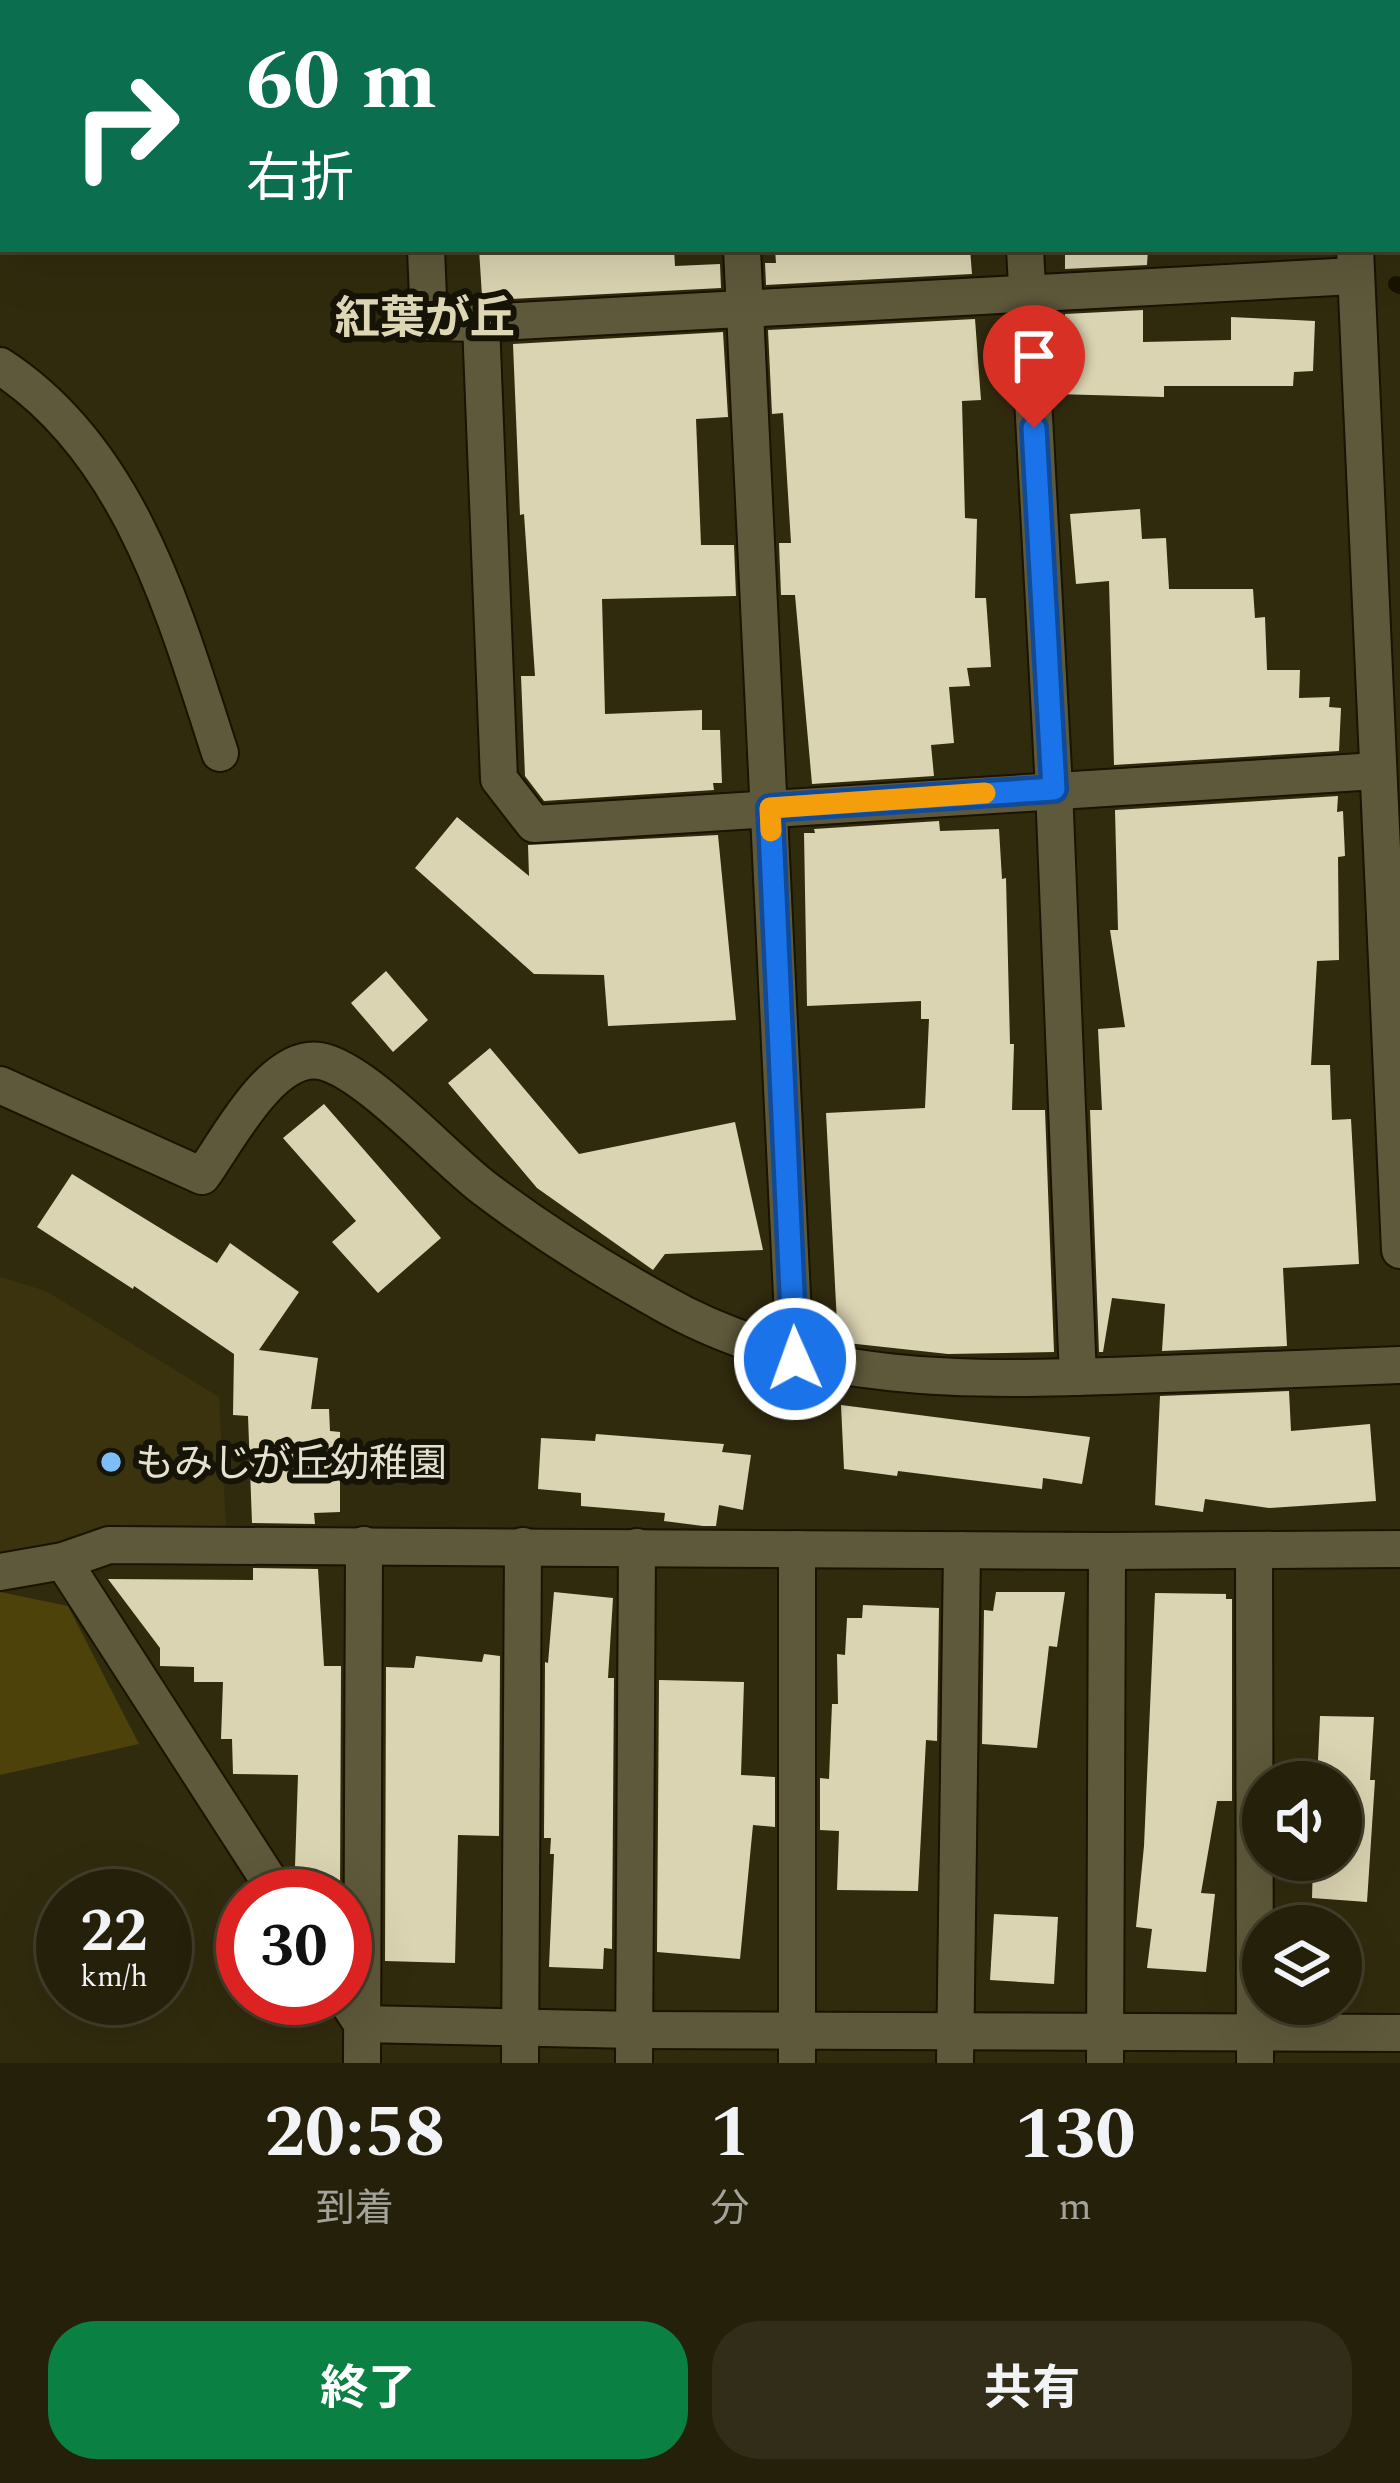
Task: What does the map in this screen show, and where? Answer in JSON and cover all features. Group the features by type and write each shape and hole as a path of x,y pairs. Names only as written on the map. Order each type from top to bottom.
{"street":[{"path":"426,252 430,322 481,323 1027,293 1355,262 1400,1250"},
{"path":"742,252 795,1359"},
{"path":"1025,252 1054,789 1078,1377"},
{"path":"481,323 500,779 534,824 1376,770"},
{"path":"0,366 58,417 100,465 166,587 220,753"},
{"path":"0,1085 202,1176 271,1079 290,1066 318,1061 355,1076 489,1192 659,1302 719,1332 795,1359 918,1377 1078,1377 1400,1365"},
{"path":"0,1572 63,1561 109,1545 1400,1549"},
{"path":"357,1869 364,1545"},
{"path":"520,2045 523,1546"},
{"path":"634,2046 638,1547"},
{"path":"796,2046 797,1549"},
{"path":"955,2047 962,1550"},
{"path":"1105,2047 1107,1551"},
{"path":"1254,1551 1255,2049"},
{"path":"63,1561 262,1869"},
{"path":"372,2015 520,2045 1255,2049 1400,2033"},
{"path":"356,2025 362,2063"}],"shaded area":[{"name":"もみじが丘幼稚園","path":"0,1277 46,1291 219,1397 226,1527 119,1532 0,1554"},
{"path":"0,1592 68,1606 139,1744 0,1775"}],"building":[{"path":"479,252 674,252 675,266 720,264 721,288 511,299 510,294 482,296"},
{"path":"775,252 970,252 972,274 766,285 765,263 776,263"},
{"path":"1065,252 1148,252 1147,265 1065,269"},
{"path":"1143,310 1143,342 1231,340 1231,317 1315,321 1313,371 1294,372 1293,386 1164,386 1164,397 1055,394 1053,345 1065,345 1065,314"},
{"path":"975,319 981,400 962,401 965,518 977,519 975,598 986,598 991,667 967,668 970,686 949,687 954,743 931,745 934,776 812,784 795,595 781,595 779,543 791,543 783,413 772,414 768,330"},
{"path":"723,332 728,417 696,419 701,545 734,545 736,596 602,599 605,714 702,710 702,730 720,730 722,783 713,783 714,790 544,801 525,776 521,676 535,676 524,514 520,515 513,344"},
{"path":"1140,509 1142,539 1166,538 1169,589 1253,589 1255,618 1265,617 1267,670 1300,670 1299,698 1330,697 1329,707 1341,708 1339,751 1114,765 1109,581 1076,584 1070,514"},
{"path":"1338,796 1345,856 1338,857 1339,960 1317,961 1311,1065 1330,1065 1332,1120 1351,1119 1359,1264 1283,1268 1287,1346 1162,1351 1165,1304 1112,1298 1103,1352 1099,1352 1090,1110 1102,1110 1098,1029 1125,1027 1110,930 1118,930 1115,810"},
{"path":"457,817 529,876 528,845 718,835 736,1020 608,1026 604,975 534,974 415,868"},
{"path":"939,821 940,831 999,829 1002,879 1006,878 1010,1044 1014,1044 1012,1110 1045,1110 1054,1352 948,1354 838,1342 826,1113 925,1108 929,1019 921,1019 921,1001 807,1006 804,833"},
{"path":"386,971 428,1020 393,1052 351,1003"},
{"path":"490,1048 579,1154 735,1122 763,1250 665,1254 653,1270 537,1188 448,1083"},
{"path":"324,1104 441,1238 378,1293 332,1242 356,1221 283,1138"},
{"path":"72,1174 217,1263 230,1243 299,1292 259,1350 318,1358 311,1409 329,1409 330,1431 340,1432 340,1512 314,1513 315,1524 252,1523 248,1416 233,1415 234,1354 37,1227"},
{"path":"1289,1391 1291,1431 1370,1424 1376,1501 1269,1508 1205,1499 1203,1512 1155,1505 1160,1396"},
{"path":"841,1405 1090,1437 1082,1484 1043,1478 1042,1489 844,1469"},
{"path":"596,1434 724,1444 722,1452 751,1455 743,1510 719,1505 716,1526 703,1526 664,1521 665,1513 581,1506 581,1493 538,1489 541,1438 595,1441"},
{"path":"253,1568 318,1569 324,1666 341,1666 340,1869 295,1867 298,1775 233,1774 232,1739 221,1739 223,1682 194,1682 194,1667 160,1666 160,1648 108,1579 253,1580"},
{"path":"554,1592 613,1598 608,1678 614,1678 612,1949 604,1948 603,1969 549,1967 554,1854 550,1854 551,1838 544,1838 545,1662"},
{"path":"996,1592 1065,1592 1057,1647 1049,1646 1037,1748 982,1744 984,1610 993,1611"},
{"path":"1155,1593 1226,1594 1226,1599 1232,1599 1232,1801 1217,1801 1201,1893 1215,1894 1206,1972 1147,1968 1152,1929 1136,1927"},
{"path":"863,1605 939,1608 937,1741 926,1740 918,1891 837,1890 839,1831 820,1830 820,1778 829,1779 832,1704 838,1704 837,1654 845,1655 847,1618 862,1618"},
{"path":"484,1654 500,1656 499,1836 458,1835 455,1963 385,1961 386,1667 414,1668 416,1656 482,1662"},
{"path":"659,1680 744,1682 741,1775 775,1777 775,1827 753,1825 740,1959 657,1952"},
{"path":"1320,1716 1374,1717 1367,1902 1312,1898 1312,1881 1362,1881 1362,1761 1318,1761"},
{"path":"994,1914 1058,1917 1054,1984 990,1980"}],"waterway":[{"path":"1396,284 1400,286"}],"slow traffic":[{"path":"771,831 770,808 985,793"}],"place":[{"name":"もみじが丘幼稚園","path":"111,1462"}],"district":[{"name":"紅葉が丘","path":"425,317"}],"route":[{"path":"795,1359 770,808 1054,789 1034,428"}]}
